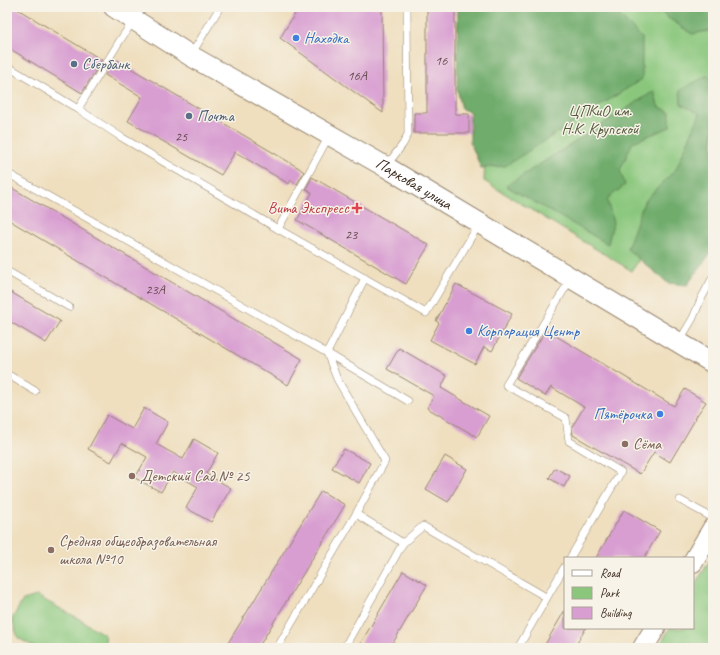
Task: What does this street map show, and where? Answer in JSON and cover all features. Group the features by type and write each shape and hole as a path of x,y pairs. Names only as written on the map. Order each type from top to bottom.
{"main road":[{"name":"Парковая улица","path":"114,7 191,56 386,167 713,363"},
{"path":"694,560 713,528"},
{"path":"643,648 654,629"}],"lane":[{"path":"191,56 220,7"},
{"path":"386,167 403,144 408,134 407,7"},
{"path":"78,109 134,19"},
{"path":"7,66 121,137 278,229 426,313 463,249 480,223"},
{"path":"278,229 330,136"},
{"path":"7,173 327,353 408,401"},
{"path":"7,271 69,307"},
{"path":"571,277 506,385 566,418 569,441 621,472 571,557"},
{"path":"678,342 693,318 700,299 713,277"},
{"path":"277,648 356,514 385,461 337,379 327,353 365,278"},
{"path":"7,374 36,391"},
{"path":"680,500 713,518"},
{"path":"356,514 403,543"},
{"path":"344,648 403,543 423,526 546,597"},
{"path":"518,648 564,568"}],"green space":[{"path":"458,7 611,7 642,38 642,79 505,166 481,168 470,142 470,112 462,109 457,89"},
{"name":"ЦПКиО им. Н.К. Крупской","path":"492,7 713,7 713,223 670,209 632,271 484,181"},
{"path":"658,7 713,7 713,30 692,34 667,17"},
{"path":"708,75 713,79 713,250 687,285 668,283 627,249 644,202 676,169 700,114 681,104 680,90"},
{"path":"654,91 658,106 670,112 670,127 633,142 620,170 625,185 607,199 613,223 608,244 506,186"},
{"path":"713,555 713,648 658,648 669,629 694,629 694,586"},
{"path":"37,596 105,635 106,648 36,648 18,638 12,619 23,600"}],"building":[{"path":"7,7 14,7 102,60 82,93 7,47"},
{"path":"299,7 382,7 383,113 280,38"},
{"path":"427,7 455,7 455,114 469,114 469,133 414,133 414,113 427,113"},
{"path":"117,60 299,168 304,172 297,184 291,180 289,184 235,152 221,175 128,121 142,97 105,75 111,65 113,67"},
{"path":"312,177 429,245 406,284 297,220 312,193 306,189"},
{"path":"7,185 302,359 288,385 7,219"},
{"name":"Корпорация Центр","path":"456,284 512,314 492,351 484,347 475,364 430,340 439,323 436,321"},
{"path":"7,290 60,321 46,343 7,320"},
{"path":"546,330 674,406 685,389 706,402 695,418 670,462 654,452 640,474 573,435 572,427 584,407 551,387 545,396 516,378"},
{"path":"399,348 447,376 441,388 489,416 477,437 427,408 434,396 387,369"},
{"path":"144,408 168,422 156,444 183,459 194,439 218,453 206,474 231,488 211,522 186,508 198,487 173,472 161,492 135,478 147,457 122,443 111,462 88,449 107,415 132,429"},
{"path":"344,449 370,463 359,483 332,468"},
{"path":"445,456 467,469 448,502 426,489"},
{"path":"555,468 570,476 564,487 549,478"},
{"path":"321,491 345,505 258,648 225,648"},
{"path":"624,510 660,531 645,557 597,557"},
{"path":"403,571 427,585 390,648 358,648"},
{"path":"564,612 564,629 585,629 574,648 543,648"}],"place":[{"name":"Находка","path":"296,38"},
{"name":"Сбербанк","path":"74,64"},
{"name":"Почта","path":"189,116"},
{"name":"Вита Экспресс","path":"357,208"},
{"name":"Корпорация Центр","path":"469,331"},
{"name":"Пятёрочка","path":"660,414"},
{"name":"Сёма","path":"625,444"},
{"name":"Детский Сад № 25","path":"132,476"},
{"name":"Средняя общеобразовательная школа №10","path":"51,550"}]}
